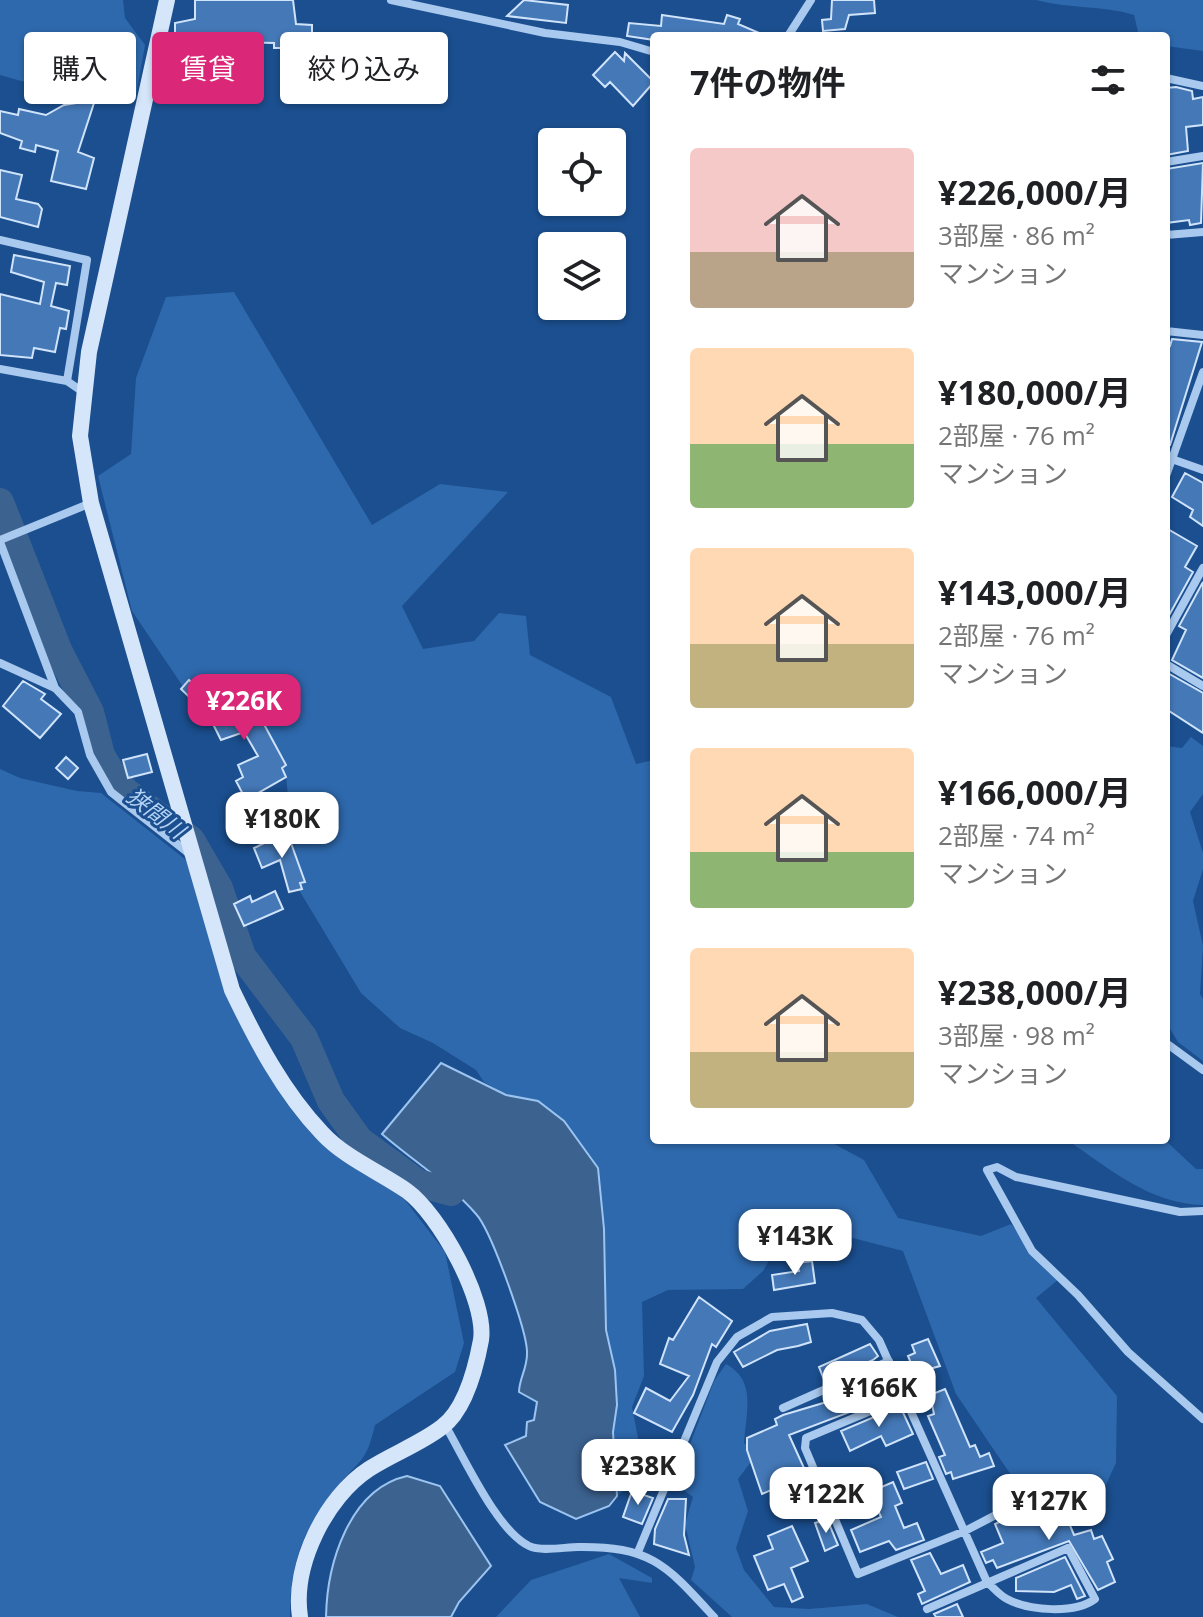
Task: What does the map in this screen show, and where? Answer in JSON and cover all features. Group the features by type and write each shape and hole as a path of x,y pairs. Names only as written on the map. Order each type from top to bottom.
{"street":[{"path":"167,0 89,352 80,436 91,503 232,990 261,1050 323,1135 409,1193 436,1220 469,1281 482,1335 473,1381 445,1425 366,1471 334,1501 316,1535 303,1571 300,1617"},
{"path":"391,0 545,33 620,42 650,51"},
{"path":"791,32 811,0"},
{"path":"1170,79 1203,86"},
{"path":"1170,161 1203,156"},
{"path":"1170,235 1203,232"},
{"path":"0,240 87,260 67,381"},
{"path":"1170,331 1203,335"},
{"path":"0,369 67,381 84,393"},
{"path":"1203,372 1170,459 1203,470"},
{"path":"55,688 0,541 91,503"},
{"path":"1170,628 1203,568"},
{"path":"0,663 55,688 78,712 90,755 111,792 191,855"},
{"path":"1170,666 1203,686"},
{"path":"1170,1046 1203,1070"},
{"path":"1203,1211 1180,1212 1016,1177 997,1167 987,1170 1032,1251 1078,1295 1128,1352 1203,1419"},
{"path":"638,1552 717,1362 737,1337 772,1317 832,1313 862,1320 879,1340 987,1582 1004,1598 1022,1605 1085,1607 1095,1599 1068,1548 987,1582 927,1609"},
{"path":"783,1408 889,1361"},
{"path":"906,1396 806,1438 805,1448 858,1574 965,1531 1036,1494"},
{"path":"445,1425 509,1531 531,1547 602,1547 638,1552 670,1569 714,1617"}],"shaded area":[{"path":"0,0 123,0 125,18 135,32 24,32 24,82 0,75"},
{"path":"1036,0 1203,0 1203,51 1170,47 1170,32 1138,32 1134,15"},
{"path":"136,33 145,45 136,95"},
{"path":"234,292 372,525 440,484 508,492 402,606 423,649 474,641 499,613 526,616 530,655 611,697 636,764 650,761 650,1144 834,1144 864,1160 898,1218 981,1236 1011,1224 1059,1279 1036,1298 1117,1396 1116,1463 1091,1517 1011,1475 956,1394 903,1251 849,1237 771,1257 763,1271 743,1289 668,1290 642,1302 644,1376 632,1407 648,1489 631,1484 617,1496 613,1432 617,1405 615,1370 606,1330 604,1229 598,1168 564,1121 538,1101 506,1095 484,1082 476,1070 433,1043 400,1028 361,993 296,885 286,775 240,694 186,691 132,611 98,476 131,454 136,378 166,297"},
{"path":"1191,737 1203,746 1203,794 1190,812 1203,853 1203,869 1193,901 1203,946 1200,994 1203,999 1203,1061 1178,1042 1170,1029 1170,746 1182,748"},
{"path":"0,769 20,778 77,791 101,793 186,860 256,1054 376,1178 405,1200 445,1252 464,1343 455,1372 375,1425 362,1459 338,1486 307,1532 296,1563 290,1617 0,1617"},
{"path":"441,1063 506,1095 538,1101 564,1121 598,1168 604,1229 606,1330 615,1370 617,1405 613,1432 617,1496 609,1506 576,1519 540,1502 505,1445 526,1436 527,1422 534,1420 537,1402 519,1392 527,1357 525,1339 507,1280 490,1239 476,1214 455,1192 382,1134"},
{"path":"1073,1144 1169,1144 1196,1169 1203,1169 1203,1205 1184,1203 1148,1192"},
{"path":"726,1364 736,1371 746,1388 744,1443 757,1454 738,1479 748,1511 736,1548 744,1570 774,1607 809,1609 867,1604 898,1617 732,1617 691,1580 695,1567 685,1524 693,1497 675,1484 714,1381"},
{"path":"407,1476 440,1486 491,1566 459,1602 451,1617 326,1617 327,1596 337,1553 356,1512 370,1496 387,1484"},
{"path":"609,1554 652,1578 652,1583 619,1578 640,1617 496,1617 531,1580"}],"building":[{"path":"195,0 293,0 296,24 312,25 312,32 280,32 280,48 274,48 274,43 264,43 264,32 175,32 175,23 195,19"},
{"path":"524,0 568,5 566,23 507,16"},
{"path":"832,0 874,0 875,13 849,15 845,29 823,31 822,20 831,19"},
{"path":"662,15 724,24 727,15 740,19 738,24 757,32 650,32 650,39 627,36 629,23 661,26"},
{"path":"615,52 624,61 625,53 650,78 650,87 633,106 610,82 605,87 593,75"},
{"path":"1170,88 1192,91 1193,99 1203,97 1203,125 1186,127 1188,151 1170,154"},
{"path":"94,104 78,152 94,158 86,189 51,181 58,151 36,145 35,152 20,148 22,141 0,133 0,111 18,115 19,109 46,115 64,105"},
{"path":"1203,163 1201,223 1190,225 1189,220 1170,222 1170,168"},
{"path":"0,170 22,175 16,199 38,204 42,209 38,227 0,217"},
{"path":"14,255 70,266 67,285 56,283 51,306 69,311 66,329 60,328 55,352 34,348 32,358 0,355 0,294 40,304 44,282 11,272"},
{"path":"1172,339 1202,342 1170,445"},
{"path":"1185,473 1203,483 1203,526 1190,517 1193,510 1172,497"},
{"path":"1170,530 1197,546 1185,567 1193,572 1170,614"},
{"path":"1203,582 1203,678 1172,660 1186,630 1179,626"},
{"path":"1170,674 1203,693 1203,733 1170,712"},
{"path":"189,680 212,701 219,698 225,709 243,705 250,719 259,715 286,765 282,768 286,777 246,800 236,781 243,777 238,765 258,756 244,732 221,740 209,716 181,689"},
{"path":"23,681 45,694 41,699 61,714 40,738 3,706"},
{"path":"147,754 152,772 128,778 123,760"},
{"path":"66,757 78,768 68,779 56,768"},
{"path":"287,832 305,882 300,883 302,889 289,892 280,860 262,868 254,848"},
{"path":"275,891 283,909 244,926 234,904 250,896 252,902"},
{"path":"812,1261 815,1283 774,1290 772,1275 799,1271 797,1263"},
{"path":"699,1297 732,1321 716,1347 712,1344 693,1395 672,1432 634,1413 646,1388 670,1401 689,1376 660,1364 669,1338 673,1340"},
{"path":"807,1324 811,1342 777,1350 743,1367 734,1352 770,1331"},
{"path":"928,1339 940,1366 915,1373 908,1356 915,1353 912,1345"},
{"path":"870,1344 878,1356 825,1382 819,1367"},
{"path":"945,1389 970,1447 975,1445 980,1457 989,1453 994,1466 953,1479 951,1472 946,1474 939,1457 945,1455 928,1416 934,1414 930,1395"},
{"path":"850,1395 855,1410 789,1435 813,1488 802,1492 794,1471 772,1480 776,1488 762,1494 747,1450 747,1438 777,1425 775,1419 783,1415"},
{"path":"900,1406 913,1434 886,1446 881,1436 850,1451 841,1431"},
{"path":"926,1462 933,1479 904,1489 897,1472"},
{"path":"893,1482 902,1503 895,1506 904,1528 917,1523 924,1540 896,1550 889,1541 860,1552 851,1530 881,1517 870,1492"},
{"path":"632,1491 653,1498 642,1524 623,1517"},
{"path":"668,1499 686,1499 684,1535 689,1555 654,1544 655,1529"},
{"path":"1049,1499 1058,1522 1067,1518 1074,1535 1091,1530 1094,1539 1102,1536 1113,1559 1107,1562 1115,1582 1098,1590 1069,1541 997,1568 993,1560 986,1563 981,1552 1003,1543 995,1524"},
{"path":"827,1519 838,1545 825,1551 815,1523"},
{"path":"792,1526 808,1561 791,1568 803,1597 792,1602 784,1584 768,1590 754,1556 773,1549 768,1536"},
{"path":"930,1553 941,1574 963,1565 970,1582 922,1604 918,1594 925,1591 911,1560"},
{"path":"1065,1557 1085,1596 1077,1599 1071,1585 1054,1592 1016,1591 1016,1578"},
{"path":"957,1604 963,1617 936,1617 934,1614"}],"waterway":[{"name":"狭間川","path":"0,502 59,652 90,712 101,755 112,774 125,791 191,840 219,888 242,956 304,1038 331,1101 359,1140 418,1183 451,1192"}]}
